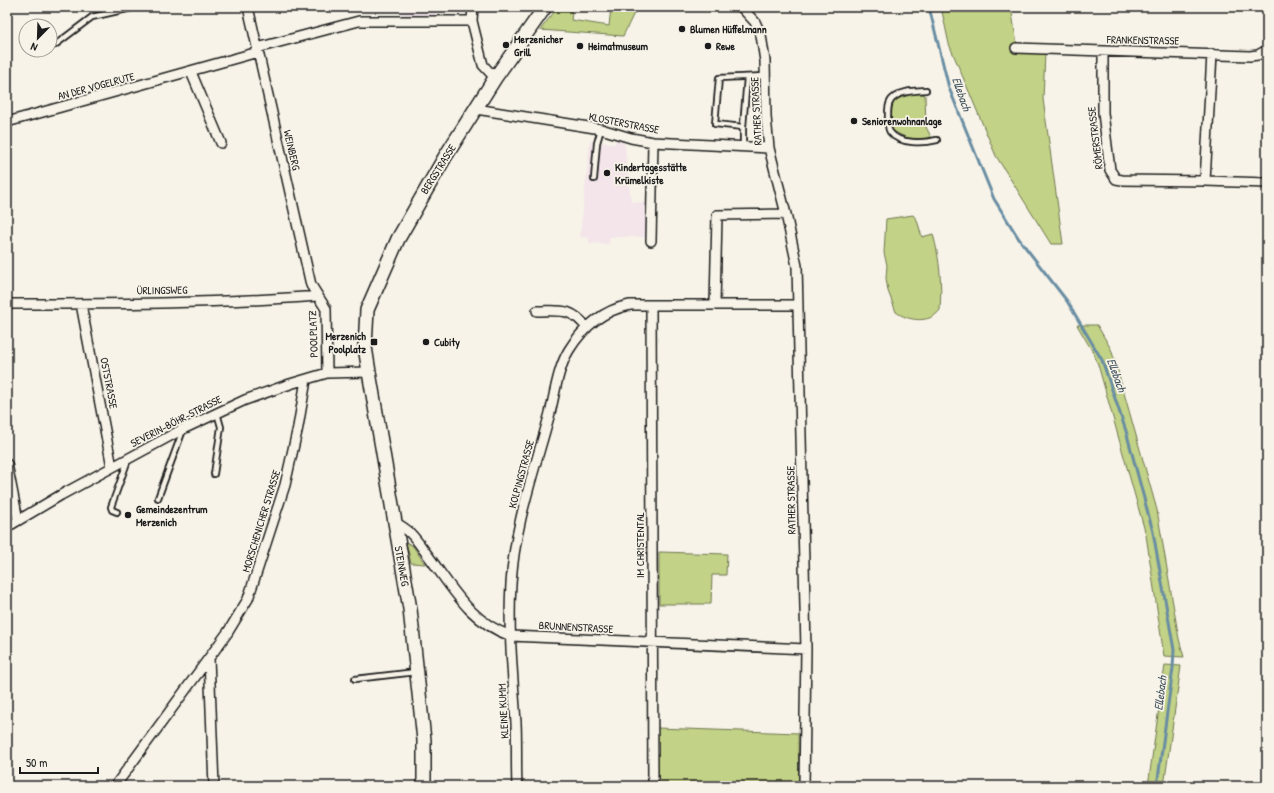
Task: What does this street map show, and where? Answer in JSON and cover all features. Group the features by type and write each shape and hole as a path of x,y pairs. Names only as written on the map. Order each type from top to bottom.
{"street":[{"name":"WEINBERG","path":"248,7 311,285 317,296"},
{"path":"473,7 472,21 483,65 495,78"},
{"name":"BERGSTRASSE","path":"365,347 368,310 398,239 445,157 495,78 546,7"},
{"name":"RATHER STRASSE","path":"745,8 762,35 769,148 786,214 797,266 806,649 804,786"},
{"name":"AN DER VOGELRUTE","path":"7,122 191,72 257,50 359,21 472,21"},
{"name":"FRANKENSTRASSE","path":"1016,48 1250,56 1258,55 1267,50"},
{"name":"RÖMERSTRASSE","path":"1102,51 1103,113 1110,170 1113,176 1122,180 1267,183"},
{"path":"1205,181 1212,54"},
{"path":"191,72 221,143"},
{"name":"KLOSTERSTRASSE","path":"476,109 601,129 631,138 653,142 769,148"},
{"path":"651,241 653,142"},
{"path":"715,305 717,215 786,214"},
{"name":"ÜRLINGSWEG","path":"7,304 273,300 317,296"},
{"name":"POOLPLATZ","path":"317,296 324,304 326,309 327,373"},
{"name":"OSTSTRASSE","path":"81,304 112,467"},
{"name":"KOLPINGSTRASSE","path":"510,636 511,584 517,536 564,363 576,340 600,317 620,307 651,305 798,305"},
{"name":"IM CHRISTENTAL","path":"651,305 653,786"},
{"path":"537,311 566,311 580,318 587,328"},
{"name":"STEINWEG","path":"365,347 410,609 418,672 424,740 424,786"},
{"name":"SEVERIN-BÖHR-STRASSE","path":"7,527 128,458 183,429 244,400 327,373 369,372"},
{"name":"MORSCHENICHER STRASSE","path":"114,786 242,611 254,586 294,448 306,380"},
{"path":"7,464 18,520"},
{"name":"BRUNNENSTRASSE","path":"395,523 408,531 436,565 466,607 491,628 510,636 806,649"},
{"name":"KLEINE KUMM","path":"510,636 516,725 516,786"},
{"path":"209,658 214,786"}],"lane":[{"path":"58,43 92,17 136,7"},
{"path":"743,126 715,124 719,78 765,76"},
{"path":"743,147 747,77"},
{"path":"926,90 908,91 894,98 888,108 889,129 894,136 911,142 929,142 937,140"},
{"path":"594,178 601,129"},
{"path":"214,474 221,427 217,413"},
{"path":"158,498 183,429"},
{"path":"117,512 112,510 111,507 128,458"},
{"path":"355,679 418,672"}],"shaded area":[{"path":"401,7 436,7 436,17 402,17"},
{"name":"Kindertagesstätte Krümelkiste","path":"616,136 624,138 631,202 649,203 648,237 610,237 609,244 589,243 589,238 580,237 590,141 615,144"}],"green space":[{"path":"558,7 568,7 572,13 571,20 609,26 611,7 637,7 623,36 540,30"},
{"path":"941,7 1011,7 1018,51 1045,53 1043,99 1063,244 1051,244 996,156 949,44"},
{"path":"919,93 925,95 926,127 932,139 907,138 891,130 892,103 899,98"},
{"path":"913,215 917,220 922,237 933,234 941,281 940,310 931,317 919,320 896,312 888,291 886,278 887,265 884,253 886,219"},
{"path":"1077,325 1097,325 1111,349 1157,510 1179,639 1184,657 1164,656 1146,535 1099,368 1094,354"},
{"path":"406,542 413,546 425,564 411,563"},
{"path":"659,552 727,554 726,575 712,575 711,604 659,604"},
{"path":"1165,665 1181,666 1164,786 1148,786"},
{"path":"657,728 798,733 799,786 657,786"}],"waterway":[{"name":"Ellebach","path":"929,7 949,88 994,199 1019,239 1067,301 1102,360 1126,431 1153,532 1174,650 1173,668 1157,786"}],"place":[{"name":"Blumen Hüffelmann","path":"682,29"},
{"name":"Merzenicher Grill","path":"506,45"},
{"name":"Heimatmuseum","path":"580,46"},
{"name":"Rewe","path":"708,46"},
{"name":"Seniorenwohnanlage","path":"854,121"},
{"name":"Kindertagesstätte Krümelkiste","path":"607,173"},
{"name":"Merzenich Poolplatz","path":"374,342"},
{"name":"Cubity","path":"426,342"},
{"name":"Gemeindezentrum Merzenich","path":"128,515"}]}
